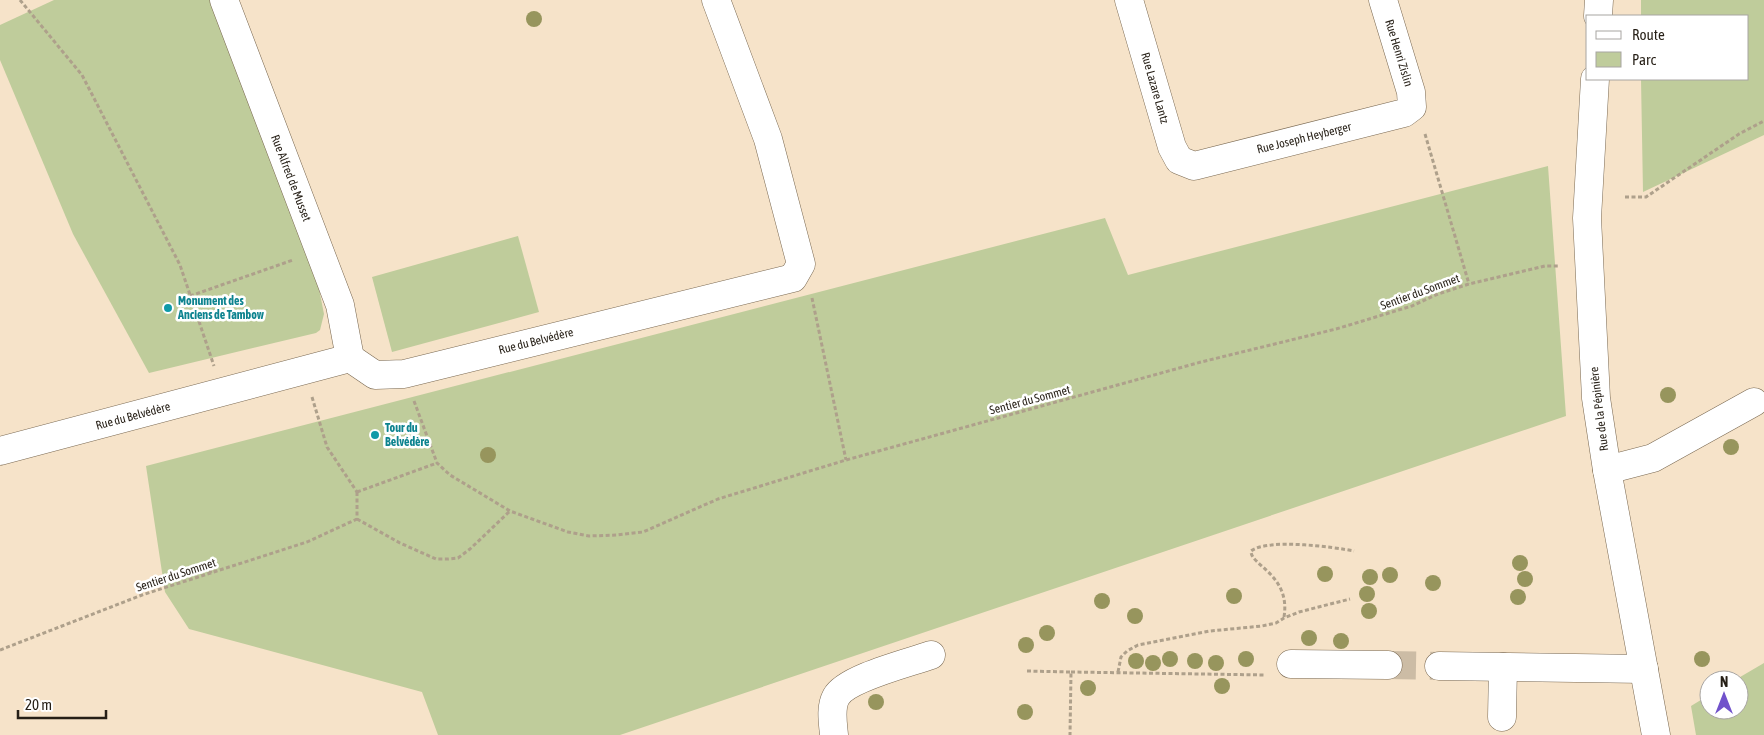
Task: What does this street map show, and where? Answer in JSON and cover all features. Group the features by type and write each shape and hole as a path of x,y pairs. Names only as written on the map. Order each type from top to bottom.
{"street":[{"name":"Rue Alfred de Musset","path":"224,0 340,305 350,358"},
{"path":"716,0 768,139 801,264"},
{"name":"Rue Lazare Lantz","path":"1129,0 1172,147 1180,160 1194,166"},
{"name":"Rue Henri Zislin","path":"1383,0 1411,92 1412,107"},
{"path":"1598,0 1598,15"},
{"name":"Rue de la Pépinière","path":"1595,80 1587,218 1596,398 1607,470 1656,735"},
{"name":"Rue Joseph Heyberger","path":"1194,166 1404,113 1412,107"},
{"name":"Rue du Belvédère","path":"0,451 350,358 375,375 404,374 793,278 801,264"},
{"path":"1607,470 1653,458 1754,402"},
{"path":"834,735 833,706 837,695 849,685 862,678 931,656"},
{"path":"1291,664 1388,665"},
{"path":"1439,666 1644,669"},
{"path":"1502,717 1503,667"}],"path":[{"path":"20,0 82,75 180,266 213,365"},
{"path":"1412,107 1420,118 1468,284"},
{"path":"1625,197 1646,197 1738,134 1764,121"},
{"path":"190,296 319,251"},
{"path":"801,264 810,288 846,460"},
{"name":"Sentier du Sommet","path":"437,463 450,475 510,511 568,532 589,536 643,532 718,499 846,460 1201,362 1336,330 1412,306 1438,294 1468,284 1545,266 1559,266"},
{"path":"304,371 327,447 357,492 357,519 436,560 448,560 458,558 470,549 510,511"},
{"path":"357,492 437,463 404,374"},
{"name":"Sentier du Sommet","path":"0,650 142,595 307,542 357,519"},
{"path":"1284,618 1285,599 1283,591 1272,574 1252,557 1251,551 1255,548 1273,545 1335,547 1354,551"},
{"path":"208,563 211,573"},
{"path":"1118,672 1121,658 1127,651 1138,645 1210,631 1262,626 1350,599"},
{"path":"1027,670 1279,675 1291,664"},
{"path":"1070,735 1072,672"}],"green space":[{"path":"54,0 212,0 318,284 324,314 320,330 316,333 149,373 73,234 0,60 0,25"},
{"path":"1641,0 1764,0 1764,135 1643,192 1641,80 1749,80 1749,15 1641,15"},
{"path":"1548,166 1566,416 620,735 438,735 422,692 189,629 165,592 146,466 1105,218 1128,275"},
{"path":"518,236 539,312 392,352 372,277"},
{"path":"1764,663 1764,735 1696,735 1691,706 1699,701 1699,720 1749,720 1749,672"}],"tunnel":[{"path":"1388,665 1439,666"}],"place":[{"name":"Monument des Anciens de Tambow","path":"168,308"},
{"name":"Tour du Belvédère","path":"375,435"}]}
